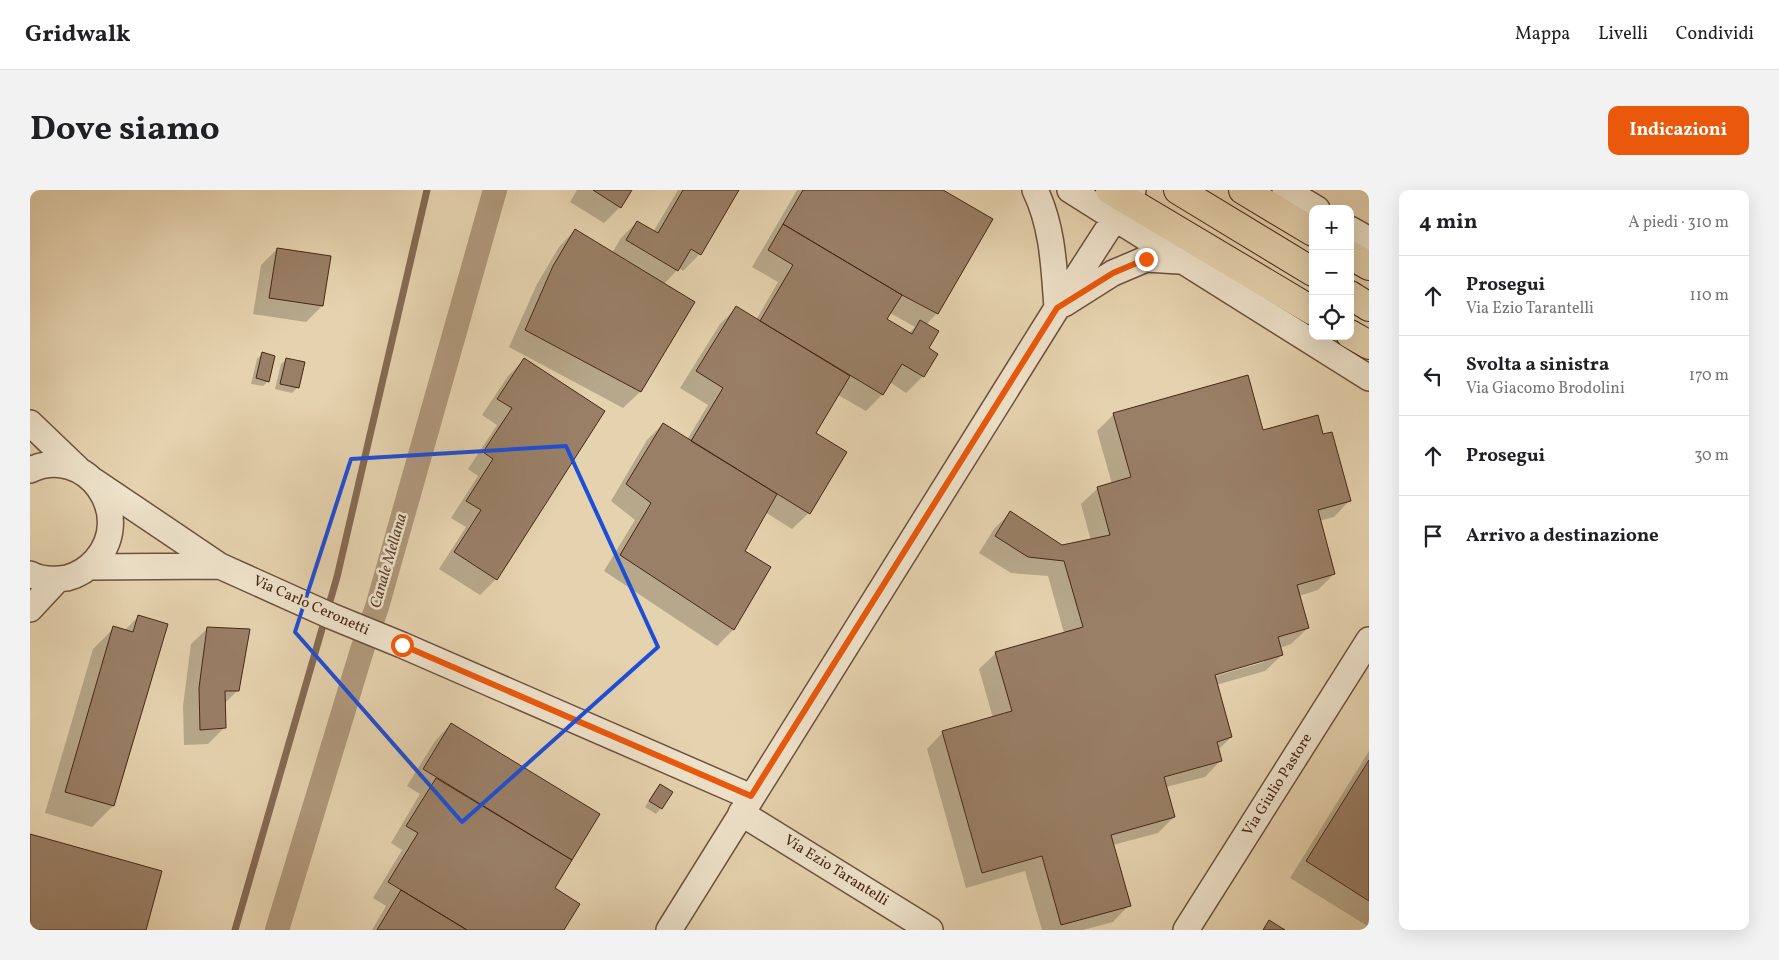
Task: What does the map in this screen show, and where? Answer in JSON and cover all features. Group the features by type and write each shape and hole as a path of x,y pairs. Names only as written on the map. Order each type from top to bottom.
{"highway":[{"path":"1178,190 1309,270"},
{"path":"1244,190 1309,230"},
{"path":"1121,200 1309,309"},
{"path":"1354,257 1369,266"},
{"path":"1354,298 1369,307"},
{"path":"1354,336 1369,345"}],"street":[{"path":"1035,190 1043,206 1053,252 1057,308"},
{"path":"1070,190 1121,200 1182,261 1369,378"},
{"path":"1286,190 1310,205"},
{"path":"669,930 1057,308 1121,200"},
{"path":"1354,231 1369,240"},
{"path":"1057,308 1113,273 1146,259 1182,261"},
{"path":"30,423 86,475 105,496 111,515 110,534 103,552 90,567 74,576 57,580 35,577 30,574"},
{"path":"30,470 39,466 59,464 86,475"},
{"name":"Via Carlo Ceronetti","path":"86,475 220,566 331,616 402,645"},
{"name":"Via Carlo Ceronetti","path":"90,567 220,566"},
{"path":"30,609 57,580"},
{"name":"Via Giulio Pastore","path":"1186,930 1369,640"},
{"name":"Via Ezio Tarantelli","path":"402,645 746,805 930,930"}],"highlighted area":[{"path":"566,446 658,647 462,822 295,632 351,459"}],"building":[{"path":"593,190 632,190 621,208"},
{"path":"683,190 739,190 701,255 691,249 678,271 626,240 637,221 658,233"},
{"path":"803,190 943,190 993,219 938,314 902,295 783,224"},
{"path":"783,224 902,295 887,319 912,334 920,320 939,331 929,348 938,354 924,377 902,364 883,395 760,321 793,265 768,250"},
{"path":"575,229 695,302 641,392 525,330 553,266"},
{"path":"277,248 331,256 323,306 269,298"},
{"path":"736,306 850,376 816,433 847,452 810,514 691,441 723,388 696,371"},
{"path":"262,352 275,356 269,382 256,378"},
{"path":"286,358 305,362 299,388 280,384"},
{"path":"524,358 605,411 497,580 454,552 481,510 466,501 493,459 483,452 512,408 497,399"},
{"path":"1248,375 1263,430 1318,415 1323,434 1332,432 1351,501 1318,510 1335,574 1297,585 1309,628 1278,637 1283,655 1215,675 1232,737 1217,742 1222,761 1164,777 1175,817 1111,835 1131,906 1061,925 1042,856 982,873 942,731 1012,711 995,652 1083,627 1064,561 1028,557 995,536 1010,511 1062,545 1110,535 1097,487 1131,477 1113,413"},
{"path":"663,423 777,494 745,551 771,567 734,630 620,555 651,503 626,484"},
{"path":"138,615 168,624 114,806 65,792 113,626 133,632"},
{"path":"207,627 250,629 239,691 225,691 226,728 200,730 199,688"},
{"path":"451,723 600,814 572,860 423,769"},
{"path":"1369,760 1369,901 1306,861"},
{"path":"436,778 572,860 555,888 580,904 564,930 467,930 388,882 418,833 406,826"},
{"path":"660,784 673,792 662,809 649,801"},
{"path":"30,834 162,871 146,930 30,930"},
{"path":"401,890 467,930 377,930"},
{"path":"1269,920 1285,930 1263,930"}],"waterway":[{"path":"235,930 337,577 427,190"},
{"name":"Canale Mellana","path":"277,930 362,650 377,607 495,190"}],"route":[{"path":"402,645 751,796 1057,308 1113,273 1146,259"}]}
